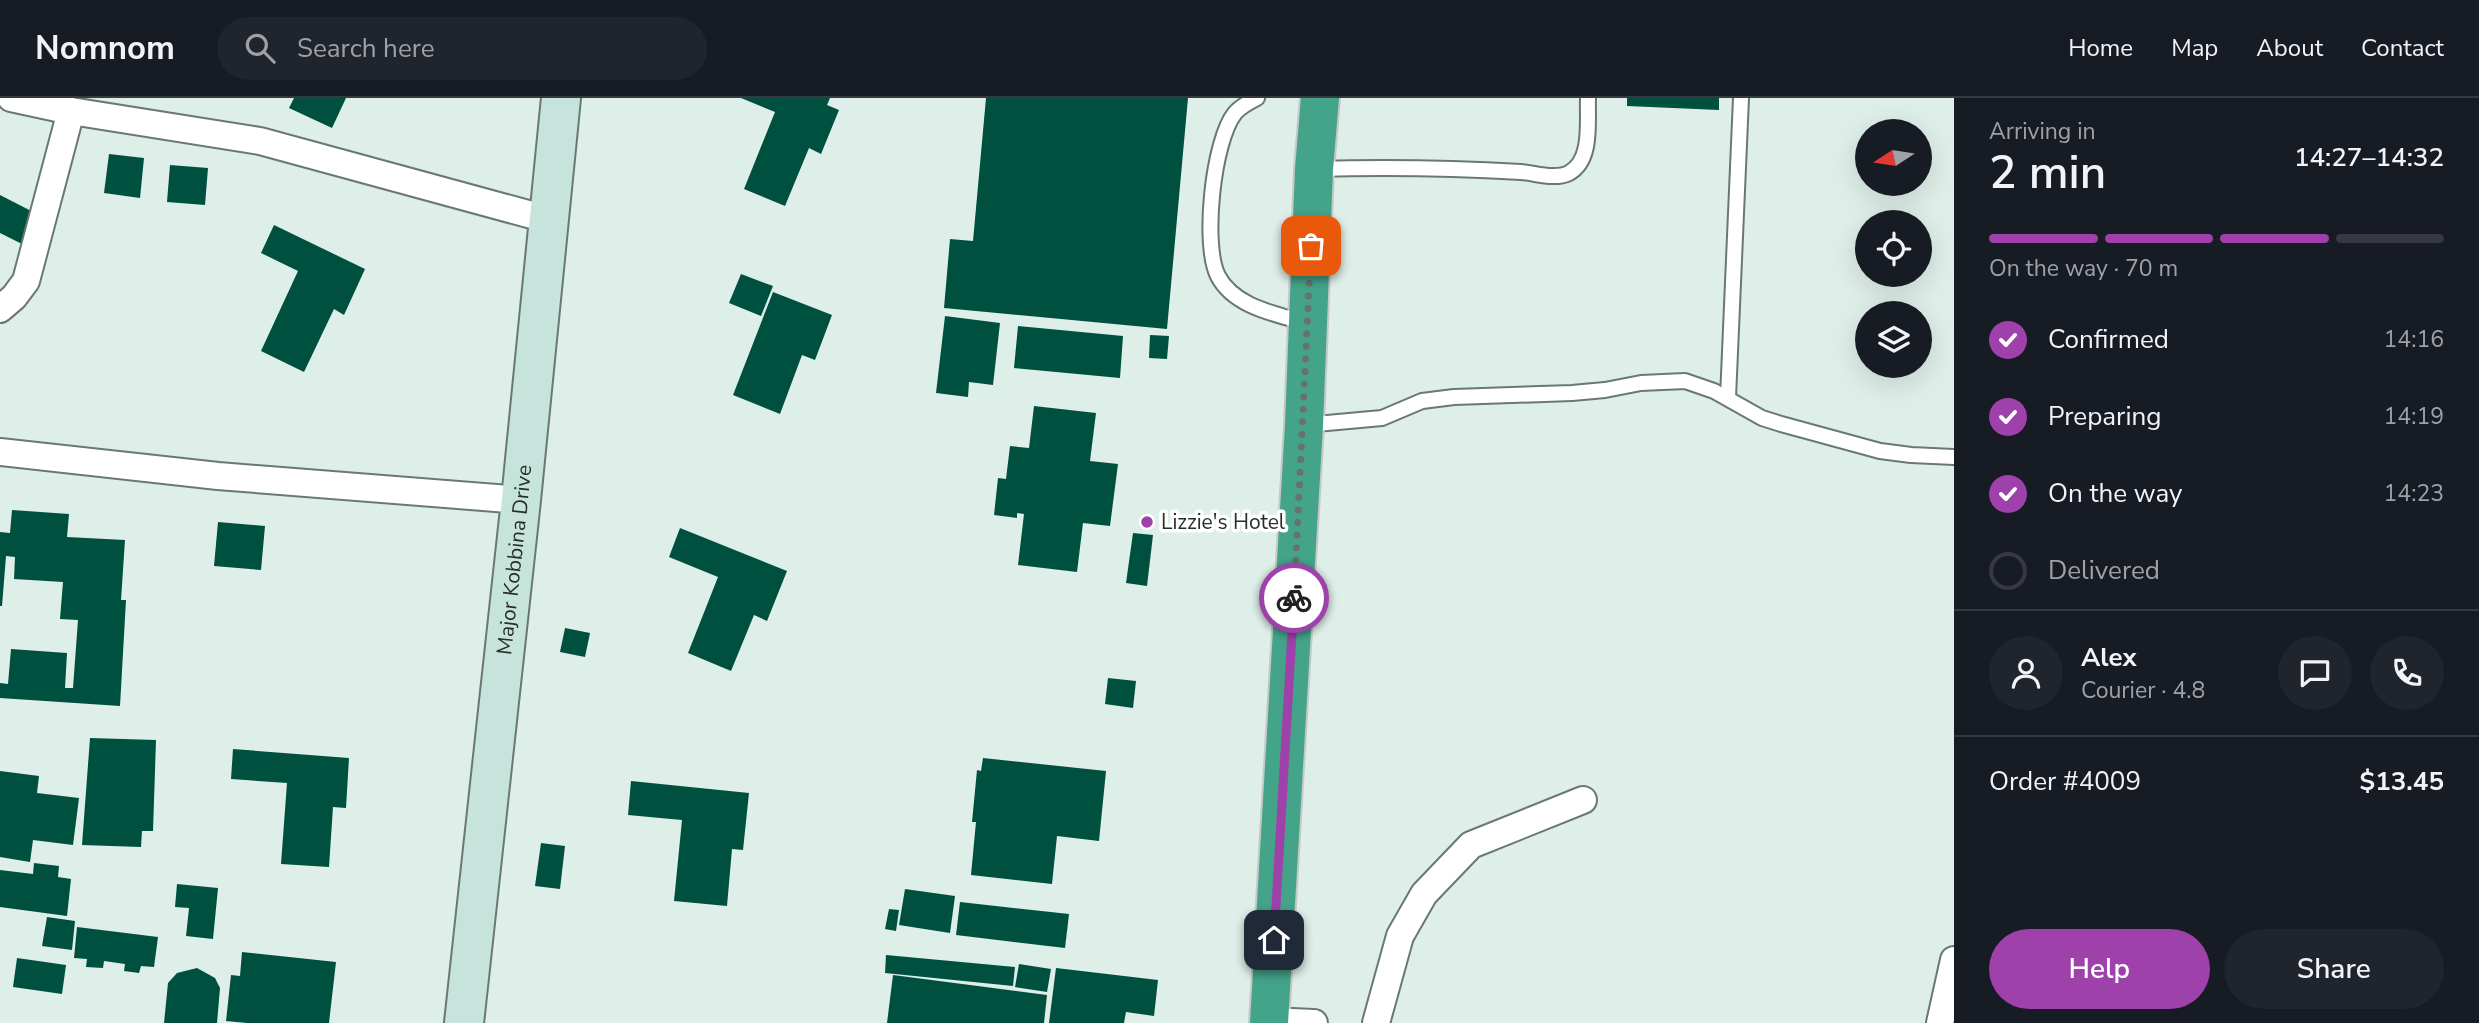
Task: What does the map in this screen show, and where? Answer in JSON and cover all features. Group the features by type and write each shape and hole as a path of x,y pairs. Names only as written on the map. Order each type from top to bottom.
{"highway":[{"path":"1269,1022 1320,98"}],"street":[{"path":"11,98 71,111 260,141 550,220"},
{"name":"Major Kobbina Drive","path":"464,1023 521,500 561,98"},
{"path":"0,309 26,281 71,111"},
{"path":"0,452 218,476 521,500"},
{"path":"1376,1023 1400,936 1424,894 1471,845 1583,800"},
{"path":"1940,1023 1954,960"},
{"path":"1269,1022 1314,1023"}],"lane":[{"path":"1257,98 1246,103 1234,114 1222,137 1213,178 1211,250 1218,276 1238,297 1258,308 1308,323"},
{"path":"1314,169 1449,167 1551,176 1569,173 1582,161 1586,146 1588,98"},
{"path":"1728,398 1741,98"},
{"path":"1304,425 1382,418 1422,401 1454,397 1572,393 1652,383 1692,383 1728,398 1762,418 1880,450 1954,457"}],"building":[{"path":"294,98 346,98 332,128 289,108"},
{"path":"741,98 830,98 827,105 839,110 821,154 809,148 785,206 744,189 775,112"},
{"path":"986,98 1188,98 1167,329 944,308 950,239 973,241"},
{"path":"1627,98 1719,98 1719,110 1627,106"},
{"path":"109,154 144,158 140,198 104,193"},
{"path":"170,165 208,168 205,205 167,202"},
{"path":"0,195 41,216 26,246 0,233"},
{"path":"274,225 365,269 344,315 334,309 304,372 261,351 298,271 261,253"},
{"path":"741,274 773,286 761,316 729,303"},
{"path":"773,292 832,315 815,360 802,355 780,414 733,395"},
{"path":"945,316 1000,323 993,385 969,382 968,397 936,393"},
{"path":"1018,326 1123,336 1120,378 1014,368"},
{"path":"1150,335 1169,336 1167,359 1149,358"},
{"path":"1034,406 1096,413 1090,461 1118,464 1110,526 1083,523 1077,572 1018,565 1024,514 1017,513 1017,518 994,515 998,478 1006,479 1010,446 1029,448"},
{"path":"12,510 69,514 67,537 125,540 121,600 126,600 120,706 0,698 0,683 8,684 11,649 67,653 65,688 73,688 78,620 60,619 63,582 14,579 15,557 6,556 0,606 0,532 10,533"},
{"path":"218,522 265,526 261,570 214,566"},
{"path":"680,528 787,571 767,621 754,615 731,671 688,653 718,577 669,557"},
{"path":"1133,533 1153,535 1147,586 1126,583"},
{"path":"565,628 590,633 585,657 560,652"},
{"path":"1108,678 1136,681 1133,708 1105,704"},
{"path":"90,738 156,740 153,831 142,831 141,847 82,845"},
{"path":"233,749 349,758 346,808 333,807 329,867 281,864 287,783 231,779"},
{"path":"983,758 1106,771 1099,841 1057,836 1052,884 971,875 977,770 981,771"},
{"path":"0,771 39,776 37,793 79,798 73,845 33,840 30,862 0,857"},
{"path":"631,781 749,793 743,850 732,849 727,906 674,901 682,820 628,815"},
{"path":"541,843 565,846 560,889 535,886"},
{"path":"34,863 59,866 58,877 71,879 67,916 0,907 0,870 33,874"},
{"path":"177,884 218,888 213,939 186,936 189,908 175,907"},
{"path":"905,889 955,896 950,933 899,925"},
{"path":"960,902 1069,914 1065,948 956,935"},
{"path":"889,909 899,910 896,931 885,929"},
{"path":"47,917 75,921 72,950 42,946"},
{"path":"77,927 158,937 154,967 141,966 139,973 124,971 125,964 104,961 103,968 86,967 87,959 74,958"},
{"path":"242,952 336,962 329,1023 226,1021 231,975 240,976"},
{"path":"886,955 1015,967 1013,986 885,973"},
{"path":"17,958 66,965 62,994 13,987"},
{"path":"1019,964 1051,969 1047,992 1015,987"},
{"path":"197,968 215,978 220,988 217,1023 164,1023 168,983 177,973"},
{"path":"1056,968 1158,980 1154,1016 1126,1012 1124,1023 1049,1023"},
{"path":"893,975 1047,995 1044,1023 887,1023"}],"way so far":[{"path":"1294,598 1311,246"}],"place":[{"name":"Lizzie's Hotel","path":"1147,522"}],"route":[{"path":"1274,940 1294,598"}]}
